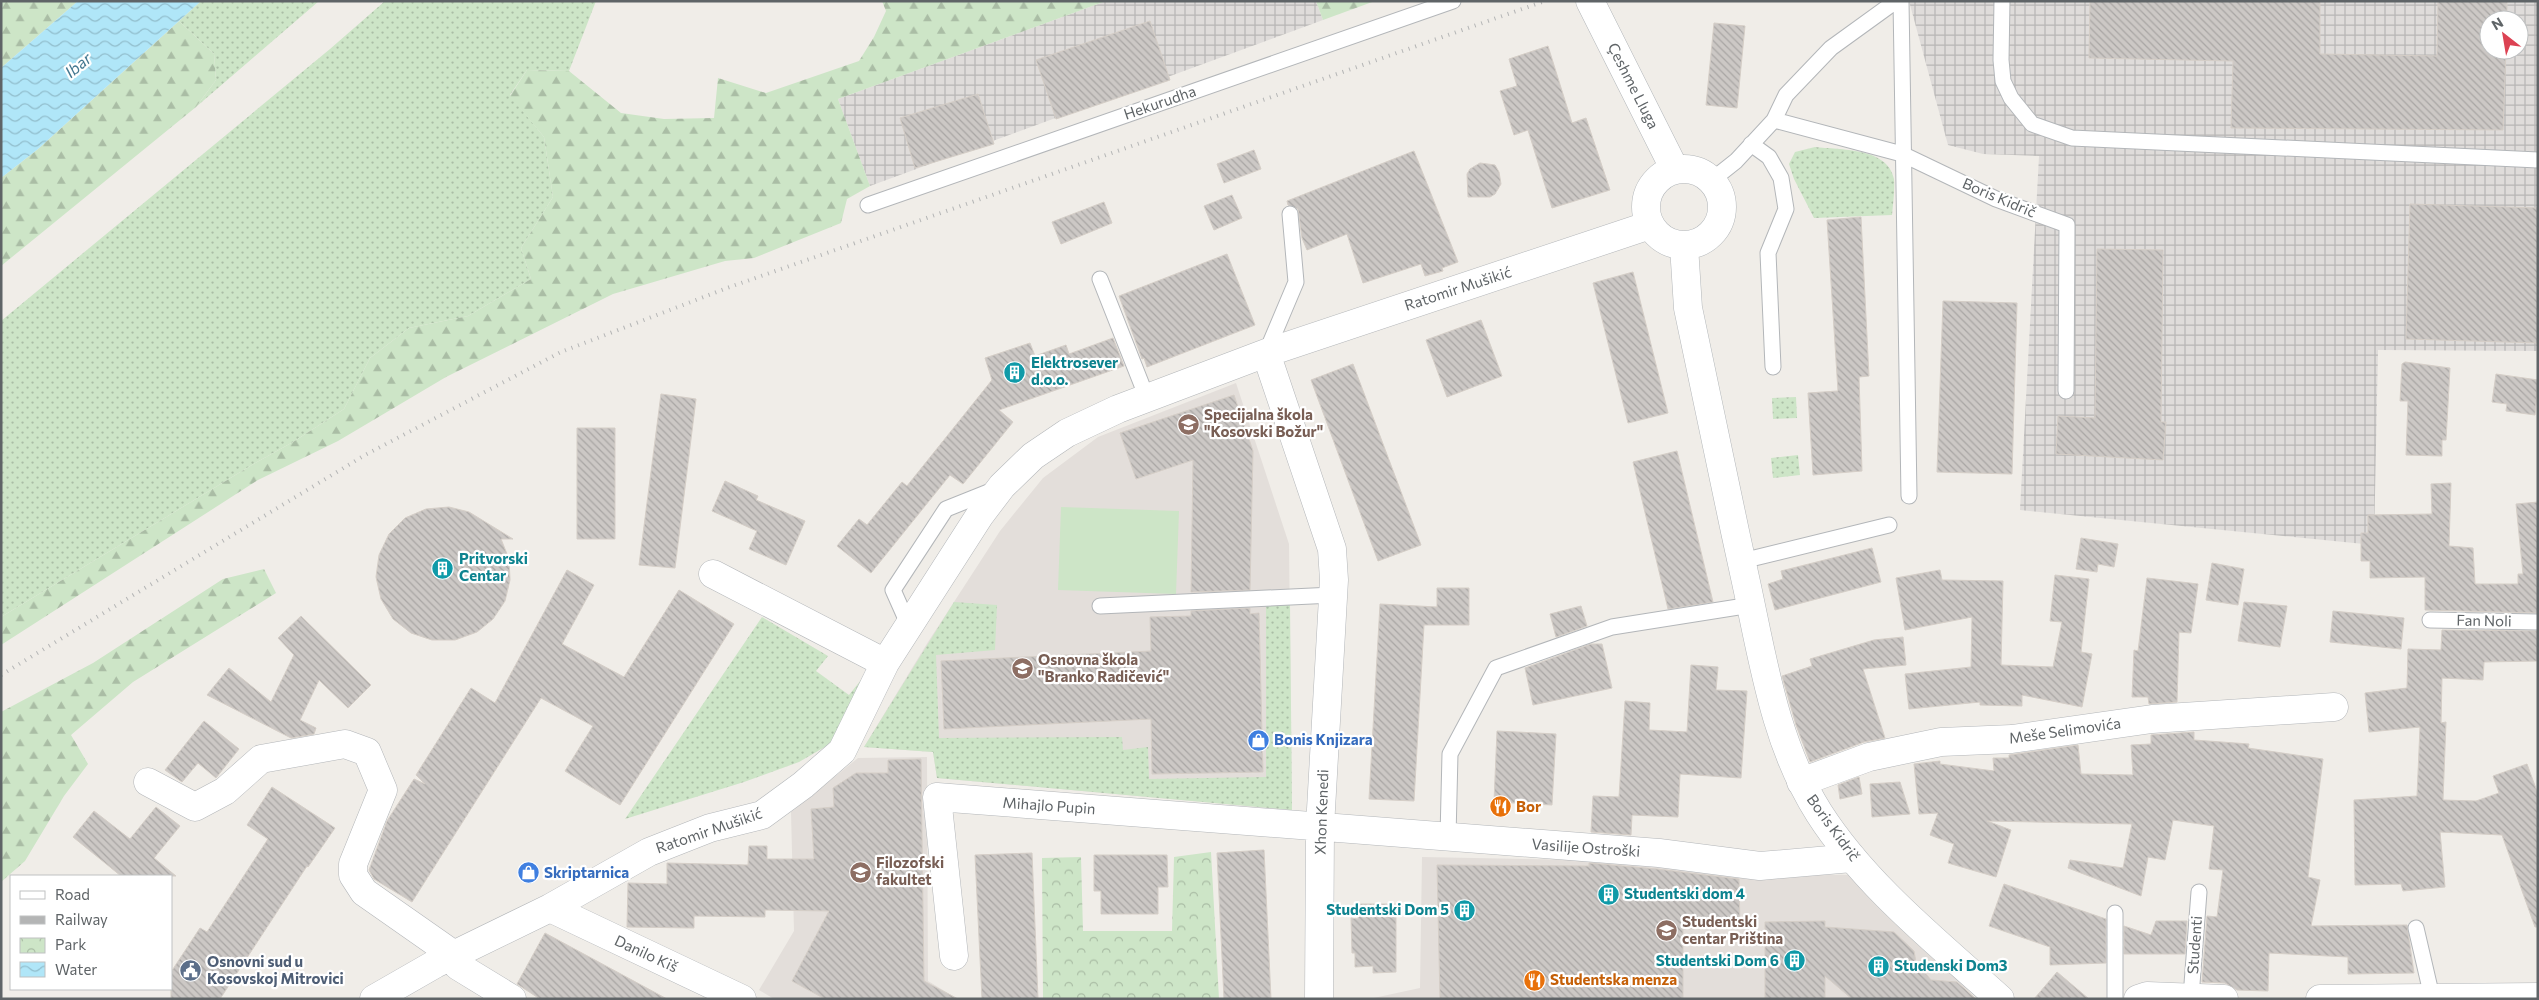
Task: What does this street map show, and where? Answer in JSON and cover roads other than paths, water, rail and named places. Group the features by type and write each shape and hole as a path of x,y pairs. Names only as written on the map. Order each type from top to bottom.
{"street":[{"name":"Çeshme Lluga","path":"1590,1 1675,170"},
{"path":"1688,169 1702,172 1712,180 1720,192 1723,204 1719,225 1704,240 1684,246 1664,240 1650,225 1647,216 1647,196 1658,179 1675,170 1688,169"},
{"name":"Ratomir Mušikić","path":"374,999 454,955 550,908 648,852 710,828 762,815 803,785 842,751 885,663 980,515 1002,486 1033,456 1067,433 1147,398 1266,353 1650,225"},
{"name":"Boris Kidrič","path":"1684,246 1688,308 1771,699 1801,782 1820,814 1852,858 1919,925 2000,999"},
{"name":"Xhon Kenedi","path":"1266,353 1332,549 1333,595 1320,827 1319,999"},
{"path":"713,574 885,663"},
{"name":"Meše Selimovića","path":"1801,782 1869,757 1941,742 2012,740 2152,719 2334,707"},
{"path":"148,782 195,807 225,791 260,759 344,744 367,752 383,790 353,864 353,875 364,892 454,955 458,966 512,999"},
{"name":"Mihajlo Pupin","path":"954,956 937,797 1320,827"},
{"name":"Vasilije Ostroški","path":"1320,827 1659,853 1760,866 1852,858"},
{"name":"Danilo Kiš","path":"550,908 742,999"},
{"path":"2138,999 2147,996 2224,999"},
{"path":"2320,999 2538,997"}],"lane":[{"name":"Hekurudha","path":"868,204 1453,1"},
{"path":"1712,180 1736,161 1774,120 1786,95 1831,48 1896,1"},
{"path":"1901,1 1908,496"},
{"path":"2002,1 2000,60 2003,81 2011,98 2032,124 2072,138 2538,160"},
{"name":"Boris Kidrič","path":"1774,120 1902,154 1996,199 2067,225 2066,391"},
{"path":"1751,144 1769,157 1781,178 1786,209 1768,253 1773,367"},
{"path":"1266,353 1296,282 1290,214"},
{"path":"1100,279 1147,398"},
{"path":"1742,561 1889,525"},
{"path":"1100,606 1333,595"},
{"path":"1448,837 1450,754 1496,668 1612,627 1751,605"},
{"name":"Fan Noli","path":"2430,620 2538,622"},
{"name":"Studenti","path":"2191,997 2199,892"},
{"path":"2114,913 2115,999"},
{"path":"2416,928 2432,997"}],"water":[{"name":"Ibar","path":"78,1 201,1 38,149 1,178 1,68"}],"railway":[{"path":"1,675 365,455 561,352 727,288 1545,1"}],"place":[{"name":"Elektrosever d.o.o.","path":"1015,372"},
{"name":"Specijalna škola \"Kosovski Božur\"","path":"1188,424"},
{"name":"Pritvorski Centar","path":"443,568"},
{"name":"Osnovna škola \"Branko Radičević\"","path":"1022,669"},
{"name":"Bonis Knjizara","path":"1258,740"},
{"name":"Bor","path":"1500,807"},
{"name":"Filozofski fakultet","path":"860,872"},
{"name":"Skriptarnica","path":"528,873"},
{"name":"Studentski dom 4","path":"1608,894"},
{"name":"Studentski Dom 5","path":"1465,910"},
{"name":"Studentski centar Priština","path":"1666,931"},
{"name":"Studentski Dom 6","path":"1795,961"},
{"name":"Studenski Dom3","path":"1878,966"},
{"name":"Osnovni sud u Kosovskoj Mitrovici","path":"191,971"},
{"name":"Studentska menza","path":"1534,980"}]}
